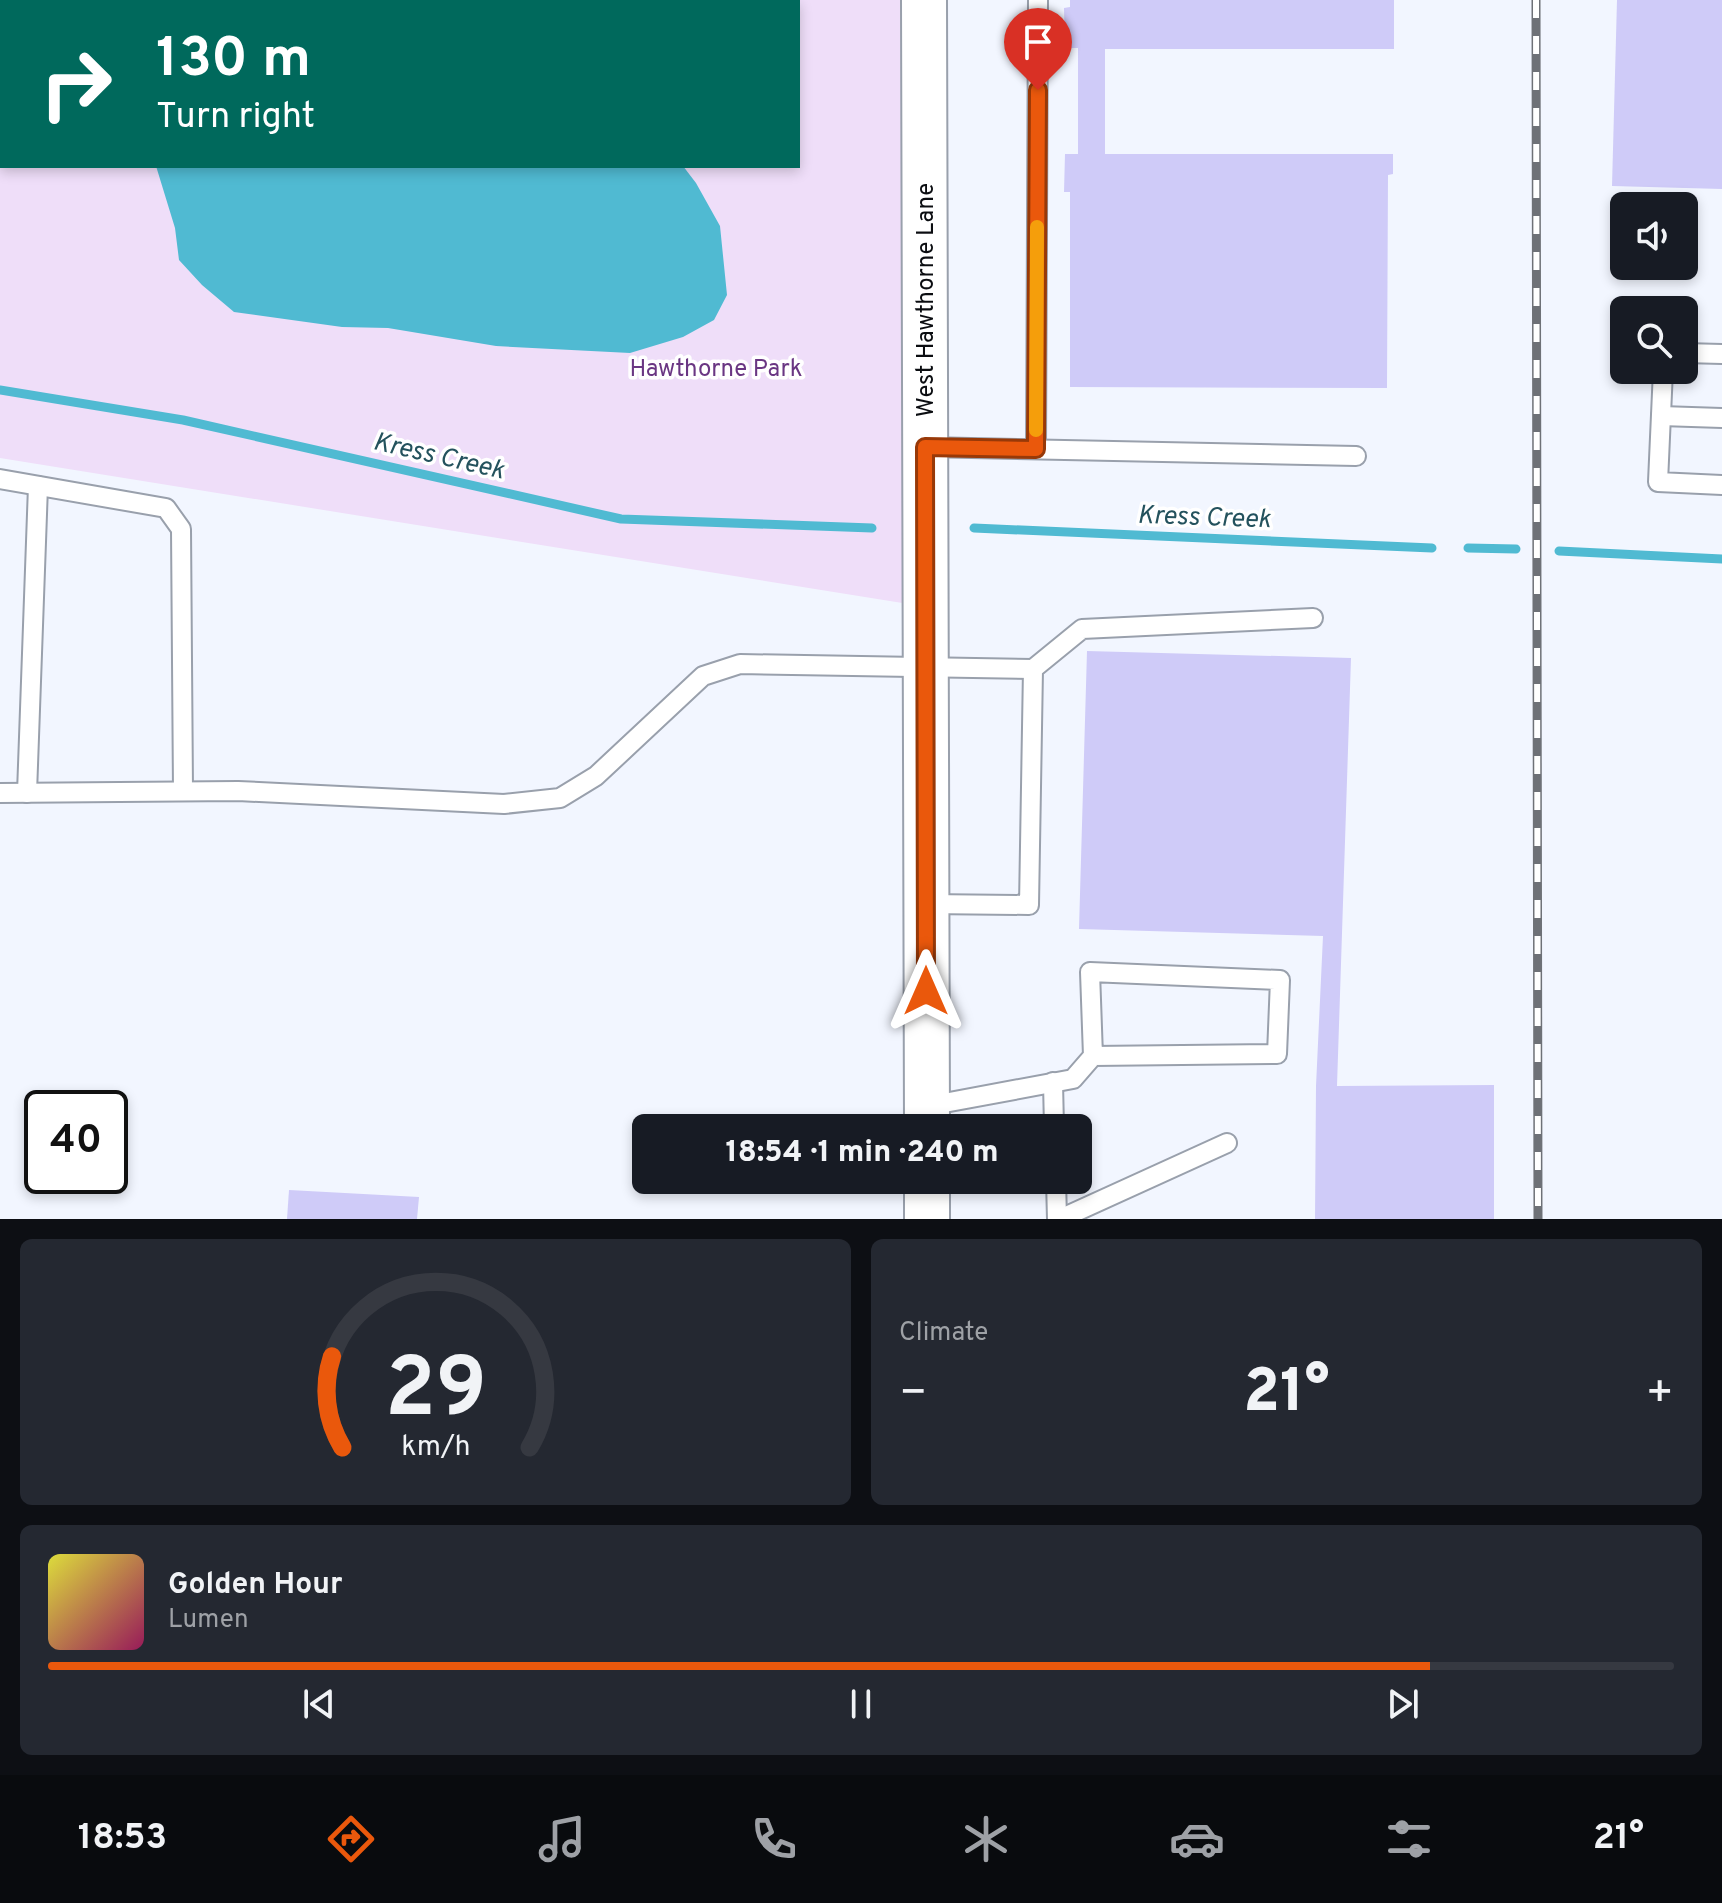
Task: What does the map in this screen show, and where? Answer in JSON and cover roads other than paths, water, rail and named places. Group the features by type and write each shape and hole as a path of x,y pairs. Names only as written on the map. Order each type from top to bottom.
{"street":[{"name":"West Hawthorne Lane","path":"924,0 926,1114"},
{"path":"927,1194 927,1219"}],"lane":[{"path":"1036,449 1038,0"},
{"path":"1698,353 1722,354"},
{"path":"1662,384 1658,482 1722,485"},
{"path":"1661,416 1722,418"},
{"path":"925,447 1356,456"},
{"path":"0,479 166,508 181,529 183,791"},
{"path":"27,793 38,486"},
{"path":"0,793 238,791 504,804 560,798 596,776 703,676 740,664 1033,669 1082,629 1313,618"},
{"path":"926,904 1029,905 1033,669"},
{"path":"937,1114 1073,1079 1093,1056 1090,972 1280,980 1277,1054 1093,1056"},
{"path":"1053,1082 1054,1114"},
{"path":"1057,1194 1058,1219 1227,1143"}],"water":[{"path":"157,168 685,168 720,226 727,295 714,320 683,337 630,353 496,346 388,328 342,327 234,312 179,260 175,228"}],"waterway":[{"name":"Kress Creek","path":"0,390 183,420 621,519 872,528"},
{"name":"Kress Creek","path":"974,528 1432,548"},
{"name":"Kress Creek","path":"1468,548 1516,549"},
{"name":"Kress Creek","path":"1559,551 1722,559"}],"railway":[{"path":"1536,0 1538,1219"}],"park label":[{"name":"Hawthorne Park","path":"716,368"}]}
